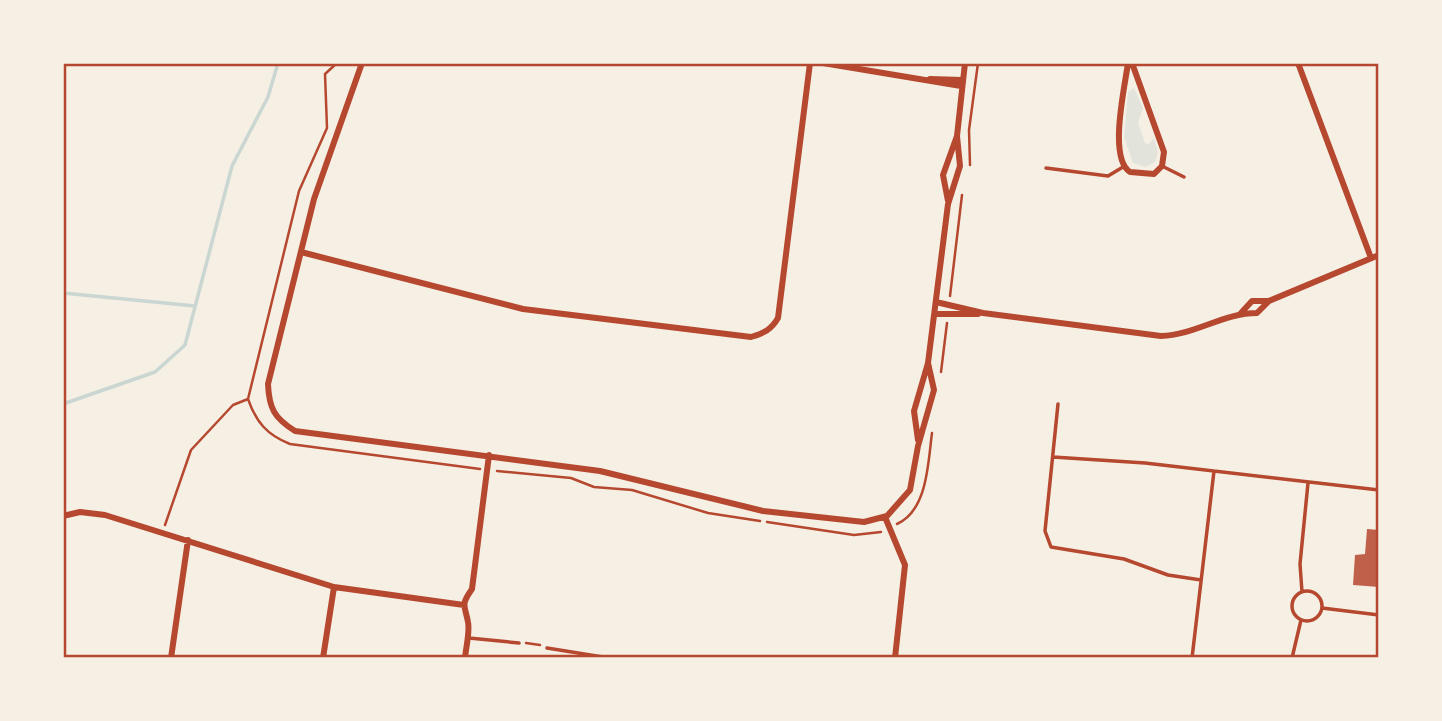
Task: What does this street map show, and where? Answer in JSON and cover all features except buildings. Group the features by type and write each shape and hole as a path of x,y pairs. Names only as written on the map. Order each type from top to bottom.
{"street":[{"path":"362,63 314,199 268,384 269,405 278,421 295,431 600,471 763,511 855,523 885,517 901,504 911,490 918,446 934,390 928,363"},
{"path":"301,252 523,309 751,337 764,333 772,328 778,318 810,63"},
{"path":"823,63 918,79 962,83"},
{"path":"948,204 943,175 957,136 965,63"},
{"path":"1130,63 1164,152 1162,166 1157,173 1147,175 1130,172 1124,167 1119,133 1130,63"},
{"path":"1298,63 1371,258"},
{"path":"918,446 914,411 928,363 948,204 960,166 961,151 957,136"},
{"path":"936,302 983,313 1161,335 1188,333 1240,313 1257,313 1269,301 1379,256"},
{"path":"1240,313 1252,301 1269,301"},
{"path":"935,314 983,313"},
{"path":"465,658 468,622 464,605 472,589 489,455"},
{"path":"63,516 80,512 105,515 334,587 464,605"},
{"path":"885,517 903,554 905,569 895,658"},
{"path":"171,658 188,540"},
{"path":"323,658 334,587"}],"lane":[{"path":"1162,166 1184,177"},
{"path":"1045,168 1108,176 1124,167"},
{"path":"1058,404 1045,531 1051,547 1124,559 1168,575 1201,580"},
{"path":"1053,457 1214,471 1379,491"},
{"path":"1192,658 1214,471"},
{"path":"1302,592 1317,594 1322,608 1316,619 1301,620 1294,614 1292,605 1302,592 1300,564 1308,482"},
{"path":"1322,608 1379,615"},
{"path":"1292,658 1301,620"},
{"path":"467,638 519,643"},
{"path":"547,648 609,658"}],"path":[{"path":"337,63 325,74 327,128 299,191 248,398 258,422 275,438 290,443 487,470 571,478 594,487 632,490 708,513 845,534 877,534 902,522 923,490 933,428"},
{"path":"969,169 972,153 969,130 978,63"},
{"path":"949,304 963,189"},
{"path":"942,380 940,365 948,315"},
{"path":"162,532 191,450 233,405 248,398"},
{"path":"519,643 547,648"}],"shaded area":[{"path":"1134,88 1143,108 1138,123 1145,143 1149,144 1154,138 1158,152 1155,162 1145,167 1133,163 1124,137 1128,92"}],"waterway":[{"path":"63,404 155,372 185,345 232,166 268,97 278,63"},
{"path":"63,293 195,306"}]}
